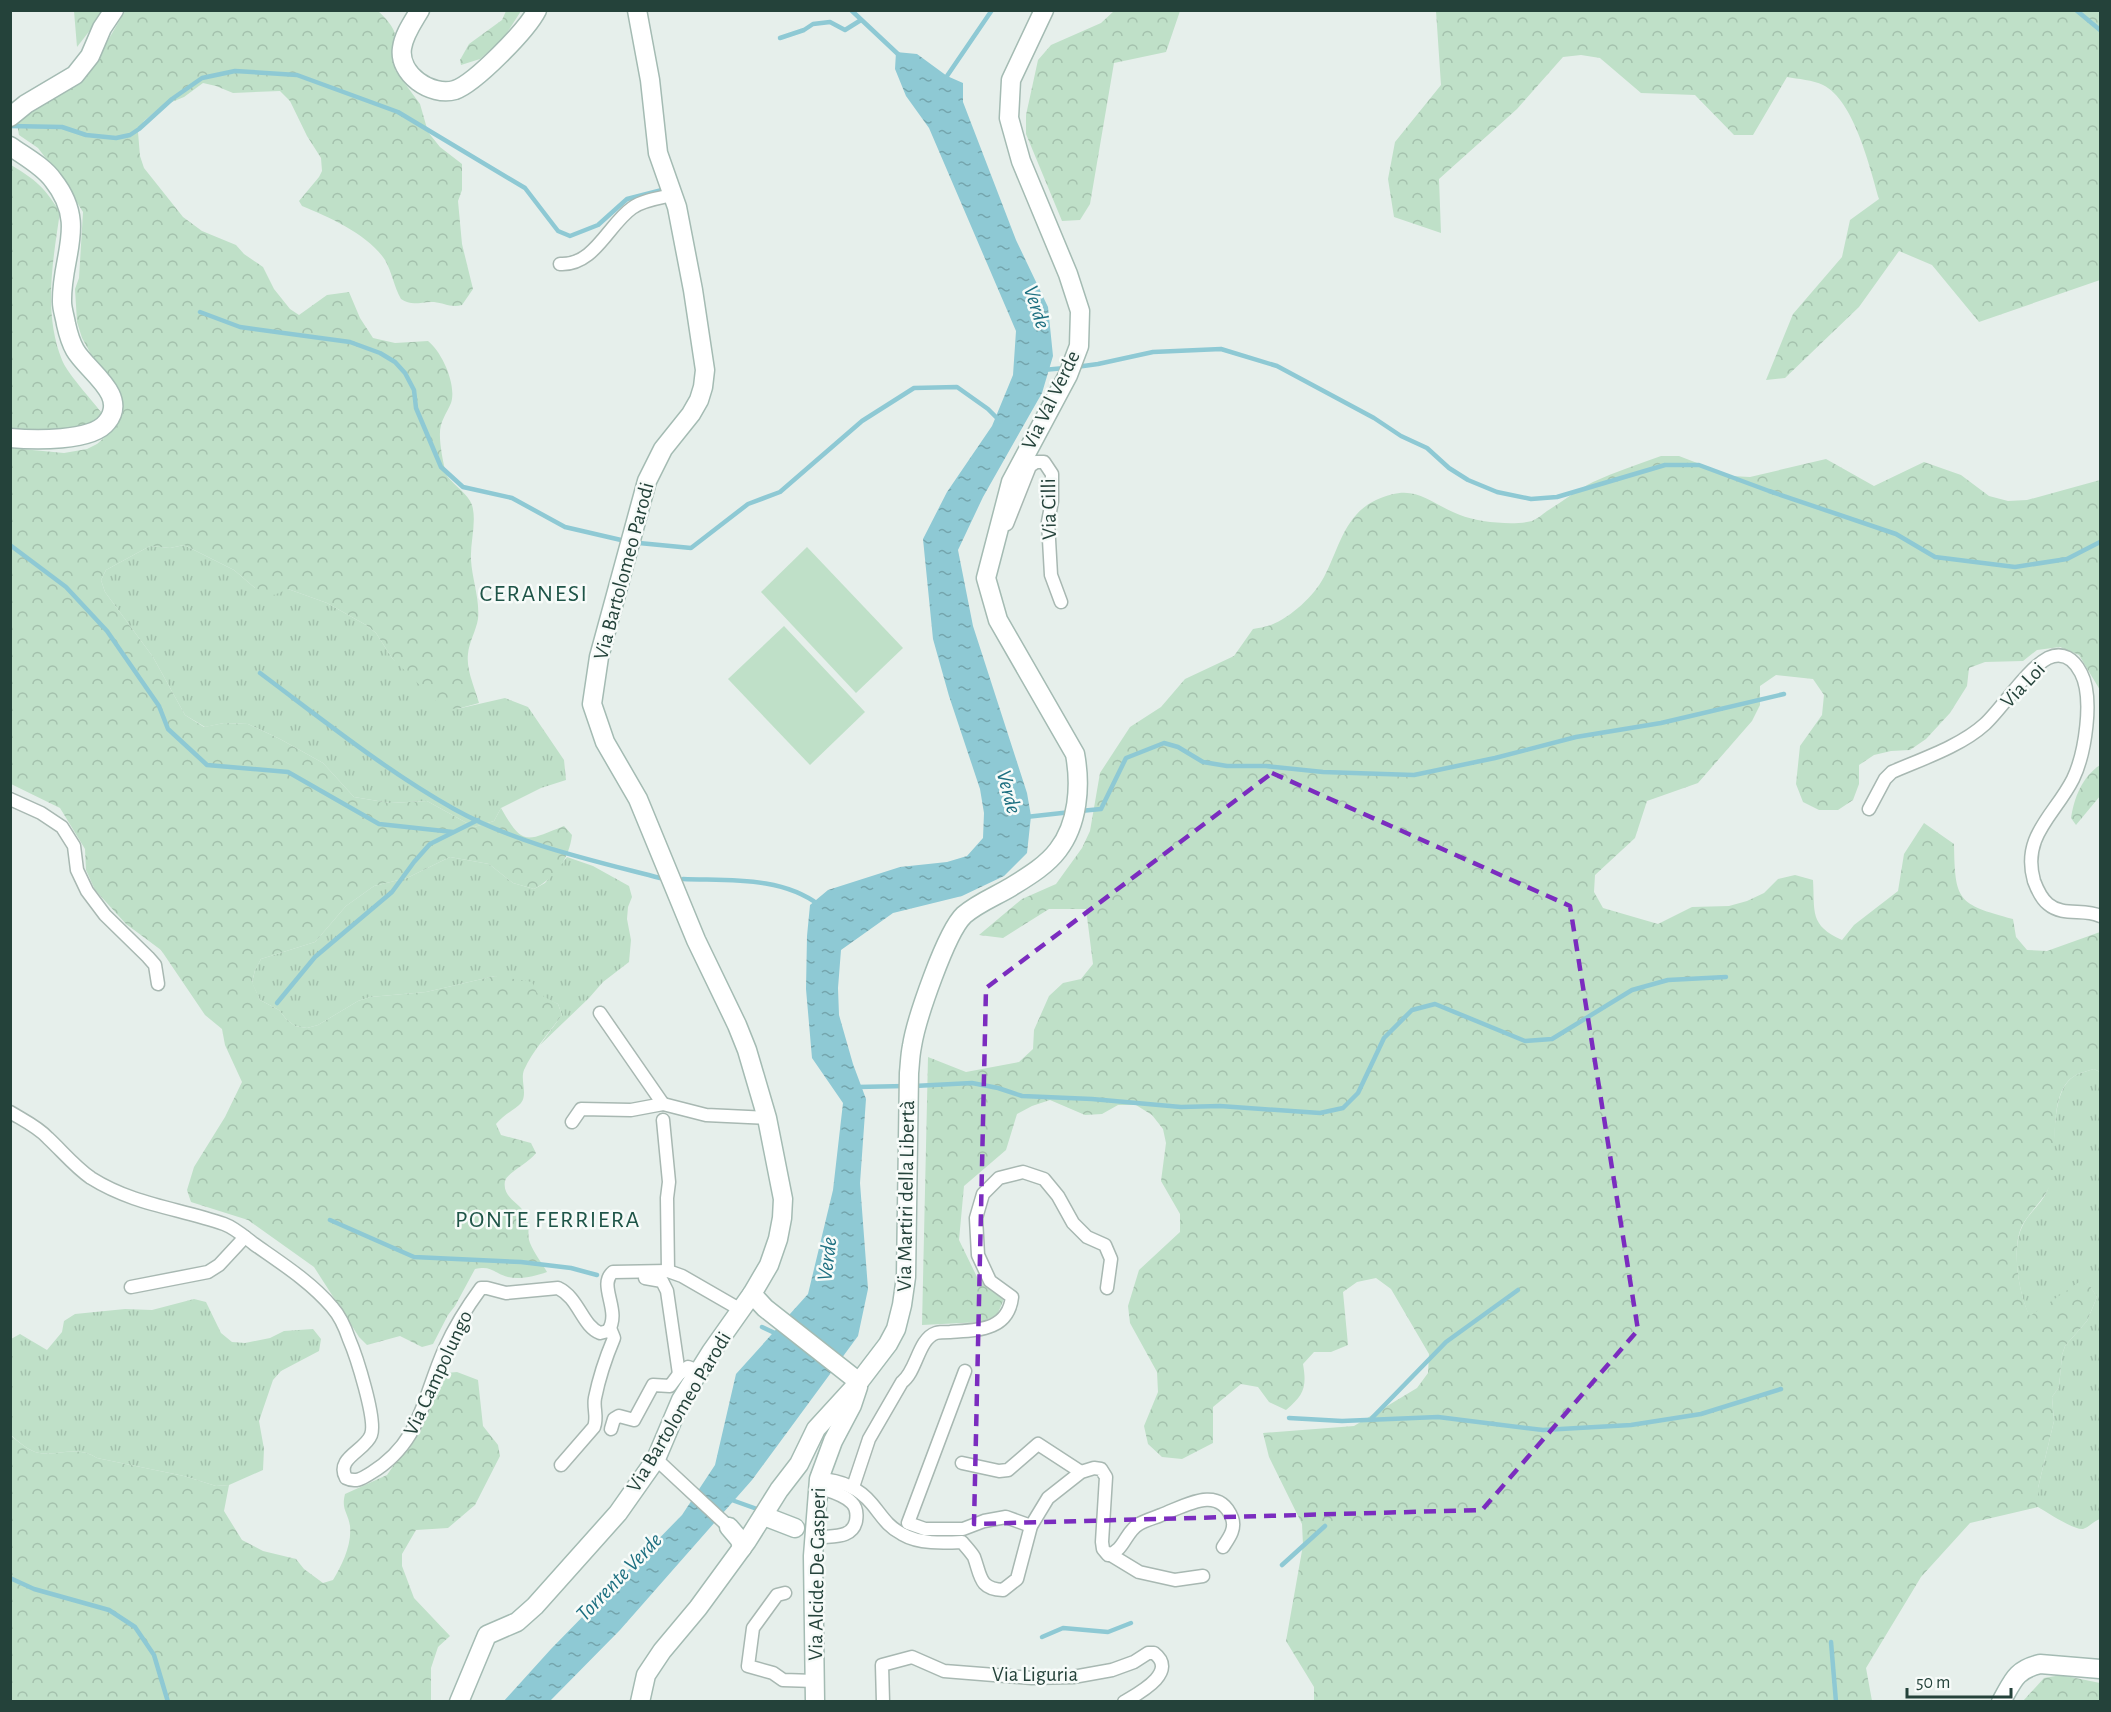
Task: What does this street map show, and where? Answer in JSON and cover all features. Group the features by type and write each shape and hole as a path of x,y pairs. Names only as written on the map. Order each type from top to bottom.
{"main road":[{"path":"10,117 26,104 75,75 90,56 102,28 114,10"},
{"path":"420,10 404,38 402,60 414,78 430,89 447,92 456,90 467,83 523,32 537,10"},
{"name":"Via Bartolomeo Parodi","path":"459,1701 488,1635 517,1622 535,1606 618,1513 656,1459 681,1400 769,1265 776,1246 783,1209 779,1171 768,1118 747,1050 696,940 638,799 605,741 592,704 599,657 647,481 663,448 691,414 703,387 705,370 677,207 658,153 650,80 637,10"},
{"name":"Via Val Verde","path":"1044,10 1011,80 1009,118 1021,161 1068,273 1080,310 1079,346 1068,375 1011,482 986,578 998,620 1071,745"},
{"path":"10,146 52,178 63,196 71,217 72,236 64,273 61,304 75,351 109,392 114,402 108,422 85,434 37,440 10,438"},
{"name":"Via Martiri della Libertà","path":"640,1701 646,1675 662,1651 698,1608 740,1535 764,1516 779,1490 799,1464 816,1429 854,1378 888,1344 896,1329 906,1277 909,1073 912,1045 923,1004 949,937 963,916 1039,869 1058,851 1075,814 1078,773 1071,745"},
{"path":"752,1294 765,1308 854,1378"},
{"name":"Via Alcide De Gasperi","path":"815,1701 813,1556 818,1483 833,1441 852,1405 854,1378"},
{"path":"764,1516 795,1528"},
{"path":"2001,1701 2021,1670 2031,1666 2040,1664 2100,1669"}],"street":[{"path":"560,264 575,264 591,252 633,207 673,195"},
{"name":"Via Cilli","path":"990,561 1030,466 1036,462 1044,462 1052,474 1052,501 1048,522 1051,575 1061,602"},
{"name":"Via Loi","path":"1869,808 1885,779 1892,772 1966,738 1985,724 2020,684 2048,658 2062,655 2071,659 2081,672 2086,690 2085,737 2073,779 2035,837 2031,871 2037,889 2048,904 2064,912 2093,912 2100,916"},
{"path":"10,799 41,813 62,827 74,846 77,870 87,891 105,915 148,957 154,965 158,984"},
{"path":"600,1013 663,1104"},
{"path":"572,1122 581,1108 631,1110 663,1104 706,1116 768,1118"},
{"name":"Via Campolungo","path":"10,1112 47,1136 63,1154 91,1178 144,1203 226,1225 333,1307 343,1323 361,1374 372,1424 371,1435 365,1445 345,1461 343,1468 346,1478 351,1481 361,1479 380,1468 405,1444 413,1432 448,1341 458,1322 482,1288 506,1293 558,1288 571,1297 595,1330 603,1333 610,1328"},
{"path":"561,1465 594,1427 597,1420 595,1401 614,1338 610,1328 614,1315 608,1290 609,1277 613,1272 668,1271 667,1198 669,1182 663,1120"},
{"path":"853,1487 869,1439 902,1382 908,1378 926,1340 935,1333 981,1329 1001,1322 1010,1309 1012,1297 990,1281 978,1255 976,1218 978,1210 983,1194 999,1178 1023,1172 1044,1179 1058,1196 1073,1223 1087,1238 1105,1245 1111,1259 1107,1288"},
{"path":"131,1287 208,1272 219,1265 244,1237"},
{"name":"Via Bartolomeo Parodi","path":"668,1271 682,1276 741,1310"},
{"path":"630,1272 632,1277 660,1280 665,1284 668,1291 679,1374"},
{"path":"611,1429 614,1419 619,1416 634,1420 653,1385 670,1386 679,1374 688,1368 699,1371"},
{"path":"965,1371 908,1524 926,1528 963,1529 984,1521 1006,1517 1030,1527"},
{"path":"962,1463 1008,1470 1038,1444 1082,1472"},
{"path":"656,1459 740,1535"},
{"path":"818,1483 833,1480 853,1487 872,1503 883,1521 903,1535 935,1543 962,1542 973,1555 981,1581 993,1590 1003,1590 1017,1579 1030,1527 1048,1498 1082,1472 1094,1468 1101,1469 1107,1477 1102,1542 1103,1549 1108,1555 1139,1572 1175,1580 1203,1576"},
{"path":"818,1483 844,1496 854,1504 857,1515 855,1527 847,1534 825,1537"},
{"path":"1111,1555 1119,1551 1127,1535 1138,1524 1193,1502 1207,1499 1221,1502 1227,1507 1234,1524 1232,1534 1223,1547"},
{"path":"785,1593 777,1595 753,1628 748,1666 772,1673 783,1680 815,1681"},
{"name":"Via Liguria","path":"883,1701 882,1665 912,1657 945,1671 1032,1678 1073,1677 1112,1670 1134,1662 1148,1653 1159,1656 1162,1671 1156,1680 1124,1701"}],"highlighted area":[{"path":"1272,773 1570,906 1638,1330 1482,1510 974,1524 986,988"}],"green space":[{"path":"74,11 105,11 77,47"},
{"path":"125,11 378,11 394,31 396,37 395,70 420,104 428,132 440,147 462,164 462,190 458,201 462,244 473,289 462,305 458,306 434,302 413,303 401,299 385,260 369,243 336,221 302,206 299,201 322,171 321,158 290,101 280,91 233,93 203,83 184,97 162,106 144,121 138,132 140,156 144,168 183,217 202,231 236,245 244,254 263,267 274,289 290,309 299,315 327,295 349,292 360,318 373,338 395,343 428,341 443,361 452,387 451,403 440,432 444,464 448,477 468,497 473,512 471,560 478,619 468,660 479,703 457,709 443,708 392,658 376,633 366,625 327,603 288,589 274,595 255,588 234,570 184,545 170,548 150,546 106,570 101,580 105,592 153,657 185,715 204,727 224,723 248,724 323,763 354,797 390,803 427,801 474,827 494,821 501,808 508,821 521,835 526,837 541,835 564,826 572,835 568,852 560,866 549,879 534,889 513,883 489,864 450,857 407,878 374,886 346,906 315,942 261,959 255,970 252,982 260,1000 279,1010 295,1026 307,1028 318,1025 358,1001 370,997 426,992 495,976 532,982 537,993 558,1004 562,1015 524,1070 524,1091 521,1103 496,1124 501,1135 531,1143 536,1153 507,1178 505,1187 508,1195 526,1216 530,1243 547,1272 517,1278 508,1277 489,1269 475,1269 433,1344 422,1347 400,1336 367,1345 359,1337 314,1267 248,1220 191,1202 187,1190 194,1167 225,1117 242,1082 225,1045 222,1029 205,1015 161,950 126,924 95,890 86,870 85,849 60,808 11,784 11,448 64,453 87,449 97,444 114,429 119,420 120,393 92,356 82,338 77,322 75,289 79,278 83,212 38,148 19,135 17,124 24,116 79,84"},
{"path":"506,11 521,11 503,39 480,59 461,65 460,60 469,44 502,20"},
{"path":"1114,11 1180,11 1166,52 1114,63 1090,204 1080,220 1062,221 1026,134 1026,115 1038,60 1051,45 1101,23"},
{"path":"1436,11 2100,11 2100,280 1979,322 1932,265 1899,251 1859,307 1785,378 1766,380 1793,314 1842,257 1850,220 1879,199 1866,153 1852,119 1834,93 1819,83 1787,77 1753,135 1734,135 1695,95 1641,93 1600,58 1581,55 1563,57 1517,109 1439,179 1441,233 1394,217 1388,179 1395,142 1441,85"},
{"path":"11,165 39,185 60,212 51,286 53,324 62,360 74,379 101,412 101,421 93,427 11,433"},
{"path":"1661,456 1679,456 1731,476 1750,477 1826,459 1874,486 1924,462 1961,475 1989,496 2008,501 2027,500 2100,480 2100,690 2079,655 2060,647 2037,650 2023,661 1985,662 1969,668 1967,686 1950,713 1926,739 1910,750 1874,755 1859,765 1859,784 1853,800 1838,810 1819,810 1803,802 1796,784 1800,746 1822,715 1824,695 1813,679 1776,675 1760,686 1760,705 1752,721 1698,783 1647,801 1635,838 1595,875 1594,892 1603,908 1658,924 1692,907 1729,906 1747,901 1764,893 1778,879 1795,875 1813,880 1814,909 1819,923 1824,929 1842,940 1854,925 1898,891 1904,854 1924,823 1954,844 1956,878 1958,889 1963,897 1980,909 2013,919 2016,937 2027,950 2047,951 2100,932 2100,1072 2094,1069 2076,1075 2067,1083 2061,1094 2055,1123 2052,1180 2046,1193 2022,1226 2017,1247 2020,1285 2030,1316 2085,1278 2097,1297 2087,1321 2065,1346 2062,1355 2059,1387 2052,1397 2054,1421 2038,1488 2038,1507 1970,1523 1921,1577 1866,1668 1872,1701 1314,1701 1314,1687 1286,1641 1303,1545 1302,1524 1269,1457 1263,1433 1354,1426 1417,1388 1428,1373 1429,1354 1391,1289 1376,1278 1357,1282 1343,1292 1348,1345 1331,1352 1314,1352 1303,1364 1305,1379 1303,1390 1297,1400 1286,1410 1269,1402 1258,1387 1241,1384 1213,1407 1213,1443 1182,1459 1162,1457 1148,1444 1144,1426 1158,1392 1157,1372 1130,1323 1128,1306 1139,1270 1180,1232 1180,1214 1161,1181 1166,1143 1163,1129 1152,1115 1136,1105 1118,1105 1102,1114 1085,1115 1050,1100 1017,1114 1006,1150 964,1186 959,1240 978,1279 1004,1299 997,1315 982,1322 922,1325 928,1057 966,1072 1019,1062 1033,1049 1034,1030 1049,996 1063,983 1081,979 1093,964 1086,909 1049,909 1003,938 979,935 1022,899 1056,884 1082,848 1090,831 1100,773 1130,727 1161,707 1185,679 1234,656 1253,629 1269,626 1279,621 1301,605 1320,584 1349,524 1365,506 1390,495 1411,493 1476,520 1516,523 1532,521 1593,482"},
{"path":"184,545 234,570 255,588 288,589 327,603 366,625 376,633 392,658 457,709 505,698 528,707 564,760 566,780 541,788 501,808 494,821 474,827 427,801 390,803 354,797 323,763 280,739 248,724 224,723 205,727 185,715 153,657 105,592 101,580 106,570 150,546 170,548"},
{"path":"807,547 903,648 856,693 761,592"},
{"path":"784,626 865,712 810,765 728,679"},
{"path":"2100,765 2100,796 2076,825 2071,818 2074,803 2088,776"},
{"path":"450,857 489,864 513,883 534,889 545,883 567,857 593,866 629,886 632,897 627,919 631,940 629,962 603,982 540,1045 562,1015 558,1004 495,976 426,992 370,997 358,1001 318,1025 307,1028 295,1026 279,1010 260,1000 252,983 261,959 315,942 346,906 374,886 407,878"},
{"path":"2094,1069 2100,1072 2100,1519 2079,1529 2038,1507 2038,1488 2054,1421 2052,1397 2059,1387 2062,1355 2065,1346 2087,1321 2097,1297 2085,1279 2030,1317 2020,1285 2017,1247 2022,1227 2048,1189 2060,1096 2066,1084 2076,1075"},
{"path":"194,1299 206,1302 221,1333 232,1342 245,1343 270,1338 284,1331 313,1329 321,1339 319,1351 281,1371 273,1380 259,1421 264,1449 263,1470 229,1485 216,1486 184,1476 97,1458 81,1452 50,1454 35,1452 11,1435 11,1339 20,1334 47,1350 62,1332 64,1321 75,1314 125,1309 152,1310"},
{"path":"457,1372 478,1380 483,1426 498,1445 500,1456 475,1505 448,1528 416,1530 402,1554 402,1566 414,1598 450,1636 438,1647 431,1668 431,1701 11,1701 10,1435 35,1452 50,1454 81,1452 97,1458 184,1476 216,1486 229,1485 224,1511 242,1540 263,1551 296,1559 304,1569 323,1583 333,1580 348,1547 350,1526 344,1507 345,1494 387,1475 411,1440 439,1381 446,1373"},
{"path":"2061,1675 2100,1683 2100,1701 2023,1701 2044,1678"}],"water":[{"path":"896,52 917,54 947,76 963,83 963,102 1016,240 1048,307 1053,356 1042,393 983,497 958,550 973,626 1027,793 1031,816 1027,853 1004,876 962,896 893,913 841,950 838,988 839,1015 866,1099 860,1183 868,1289 858,1336 752,1480 620,1630 550,1701 503,1702 551,1649 682,1515 715,1465 736,1374 808,1294 833,1190 843,1103 812,1058 806,989 810,905 828,890 900,867 947,862 967,856 983,838 984,813 980,789 933,639 923,539 947,492 992,426 1013,375 1016,331 929,128 906,96 895,69"}],"waterway":[{"path":"851,10 900,56"},
{"name":"Verde","path":"947,82 947,76 992,10"},
{"path":"2076,10 2100,30"},
{"path":"780,38 804,30 813,24 830,22 845,30 861,20"},
{"path":"10,126 62,127 86,135 116,138 130,135 139,129 172,99 202,78 235,71 297,75 398,112 525,188 558,231 570,236 598,225 627,199 662,190"},
{"path":"200,312 240,327 350,342 380,353 395,362 405,373 414,390 416,408 441,467 463,487 512,498 565,527 621,540"},
{"path":"1076,367 1153,352 1221,349 1277,366 1374,418 1401,436 1427,448 1449,468 1468,480 1497,492 1531,499 1557,497 1665,465 1699,465 1896,534 1935,557 2015,567 2067,559 2100,542"},
{"path":"1043,370 1065,368"},
{"path":"639,543 691,548 748,504 780,492 862,421 914,388 957,387 988,409 1000,421"},
{"path":"10,545 66,587 107,631 159,706 168,729 207,765 288,772 379,824 453,832"},
{"path":"260,673 379,761 454,809 503,832 529,841 660,878"},
{"path":"1080,811 1101,809 1126,758 1164,743 1178,747 1203,762 1227,766 1266,766 1323,772 1414,775 1495,758 1576,737 1661,723 1784,694"},
{"path":"1026,817 1071,812"},
{"path":"277,1003 315,957 392,892 430,844 478,820"},
{"path":"683,879 736,880 771,885 788,889 819,905"},
{"path":"914,1086 972,1083 1022,1096 1092,1099 1181,1107 1220,1106 1320,1113 1343,1108 1358,1093 1384,1038 1412,1010 1435,1004 1525,1041 1552,1039 1632,990 1668,980 1726,977"},
{"path":"857,1087 906,1086"},
{"path":"330,1220 414,1257 521,1262 571,1268 597,1275"},
{"path":"1372,1418 1446,1342 1518,1290"},
{"path":"762,1327 779,1335"},
{"path":"1289,1418 1342,1421 1438,1417 1543,1430 1631,1425 1701,1414 1781,1389"},
{"path":"729,1499 757,1509"},
{"path":"1282,1565 1325,1526"},
{"path":"10,1578 34,1589 109,1610 135,1627 154,1655 168,1702"},
{"path":"1042,1637 1063,1628 1108,1632 1131,1623"},
{"path":"1831,1642 1836,1702"}],"district":[{"name":"CERANESI","path":"534,594"},
{"name":"PONTE FERRIERA","path":"548,1220"}],"water label":[{"name":"Torrente Verde","path":"619,1577"}]}
